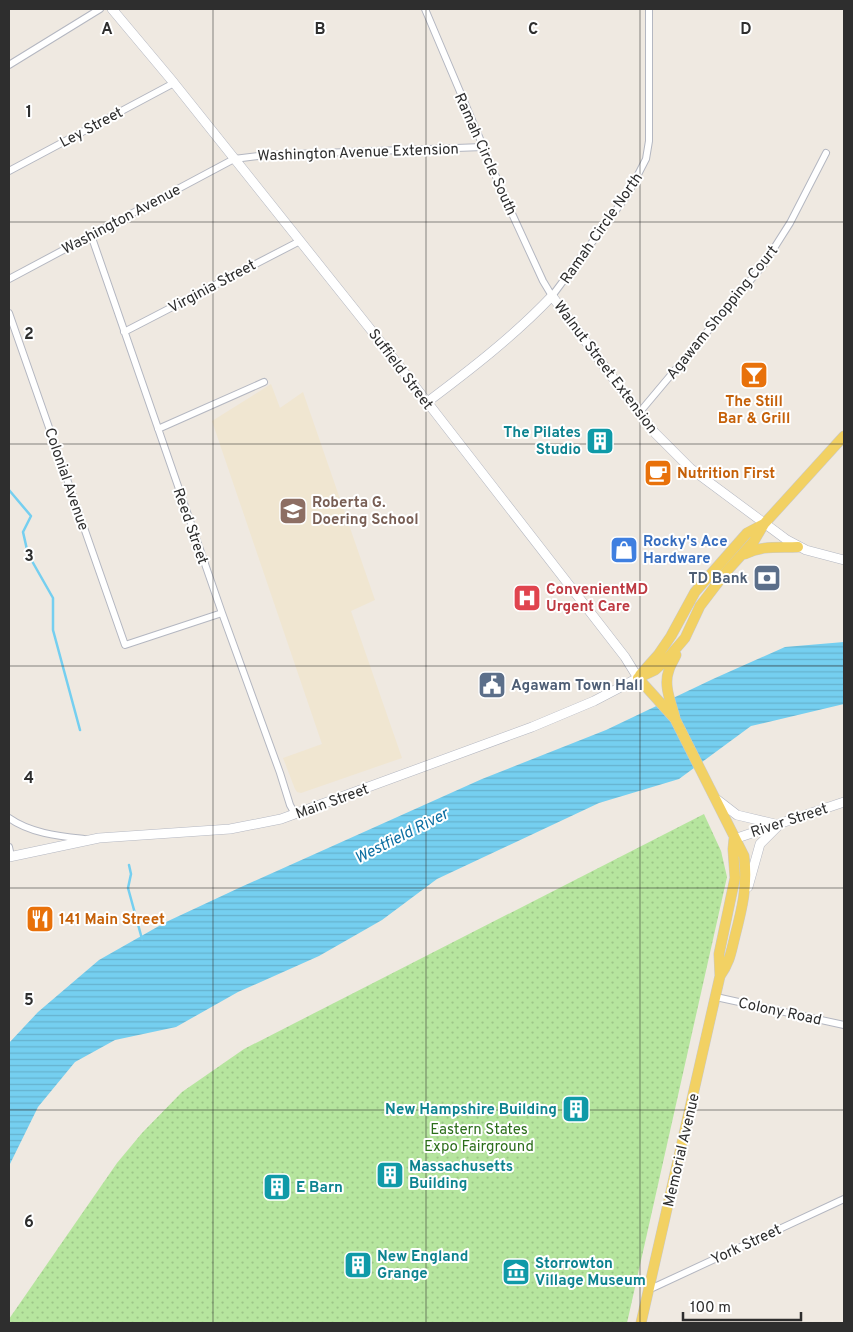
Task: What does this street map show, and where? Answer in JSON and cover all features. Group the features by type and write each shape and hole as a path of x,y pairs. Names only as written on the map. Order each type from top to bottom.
{"main road":[{"name":"Suffield Street","path":"112,9 300,240 625,657 638,678 675,718 682,735"},
{"name":"Walnut Street Extension","path":"426,403 468,372 507,339 552,296 639,414 690,468 718,491 798,547 844,560"},
{"path":"675,718 668,693 667,678 669,668 700,606 726,572 754,541 764,524 844,436"},
{"path":"638,678 656,658 671,636 695,592 747,533 764,524"},
{"path":"740,557 758,548 798,547"},
{"path":"638,678 656,670 685,638"},
{"name":"Main Street","path":"10,857 90,839 230,829 264,823 295,814 532,727 601,698 638,678"},
{"name":"Memorial Avenue","path":"682,735 744,856 746,869 744,904 730,961 720,976"},
{"path":"715,798 737,815 752,820 779,823"},
{"name":"River Street","path":"734,839 844,802"},
{"path":"744,904 760,844 779,823"},
{"name":"Memorial Avenue","path":"641,1323 716,997 720,976 719,954 735,878 734,839"}],"street":[{"path":"9,65 100,9"},
{"name":"Ramah Circle South","path":"425,9 483,147 539,272 552,296"},
{"name":"Ramah Circle North","path":"552,296 628,194 646,159 649,141 649,9"},
{"name":"Ley Street","path":"9,171 174,83"},
{"name":"Washington Avenue Extension","path":"234,159 267,155 483,147"},
{"name":"Agawam Shopping Court","path":"639,414 764,264 790,222 826,153"},
{"name":"Washington Avenue","path":"9,279 234,159"},
{"name":"Reed Street","path":"91,236 222,613 290,805 295,814"},
{"name":"Virginia Street","path":"124,332 300,240"},
{"name":"Colonial Avenue","path":"9,313 125,645 222,613"},
{"path":"158,429 264,382"},
{"path":"9,818 22,826 38,831 90,839"},
{"path":"9,847 10,857"},
{"name":"Colony Road","path":"716,997 844,1025"},
{"name":"York Street","path":"648,1290 844,1199"}],"shaded area":[{"name":"Roberta G. Doering School","path":"271,384 280,408 303,392 375,600 351,611 402,758 301,793 295,789 283,758 322,744 212,421"}],"green space":[{"name":"Eastern States Expo Fairground","path":"704,814 721,851 727,877 627,1323 9,1323 9,1319 117,1163 142,1133 182,1092 244,1049"}],"water":[{"name":"Westfield River","path":"844,642 844,704 751,726 679,779 599,803 437,879 382,920 319,956 238,992 176,1027 115,1040 75,1062 38,1107 9,1166 9,1043 38,1012 99,960 166,922 241,887 482,779 606,730 785,647"}],"waterway":[{"path":"9,490 31,516 23,532 28,554 53,598 53,630 80,730"},
{"path":"129,865 131,874 128,888 142,939"}],"place":[{"name":"The Still Bar & Grill","path":"754,375"},
{"name":"The Pilates Studio","path":"600,441"},
{"name":"Nutrition First","path":"658,473"},
{"name":"Roberta G. Doering School","path":"293,511"},
{"name":"Rocky's Ace Hardware","path":"624,550"},
{"name":"TD Bank","path":"767,578"},
{"name":"ConvenientMD Urgent Care","path":"527,598"},
{"name":"Agawam Town Hall","path":"492,685"},
{"name":"141 Main Street","path":"40,919"},
{"name":"New Hampshire Building","path":"576,1109"},
{"name":"Massachusetts Building","path":"390,1175"},
{"name":"E Barn","path":"277,1187"},
{"name":"New England Grange","path":"358,1265"},
{"name":"Storrowton Village Museum","path":"516,1272"}]}
